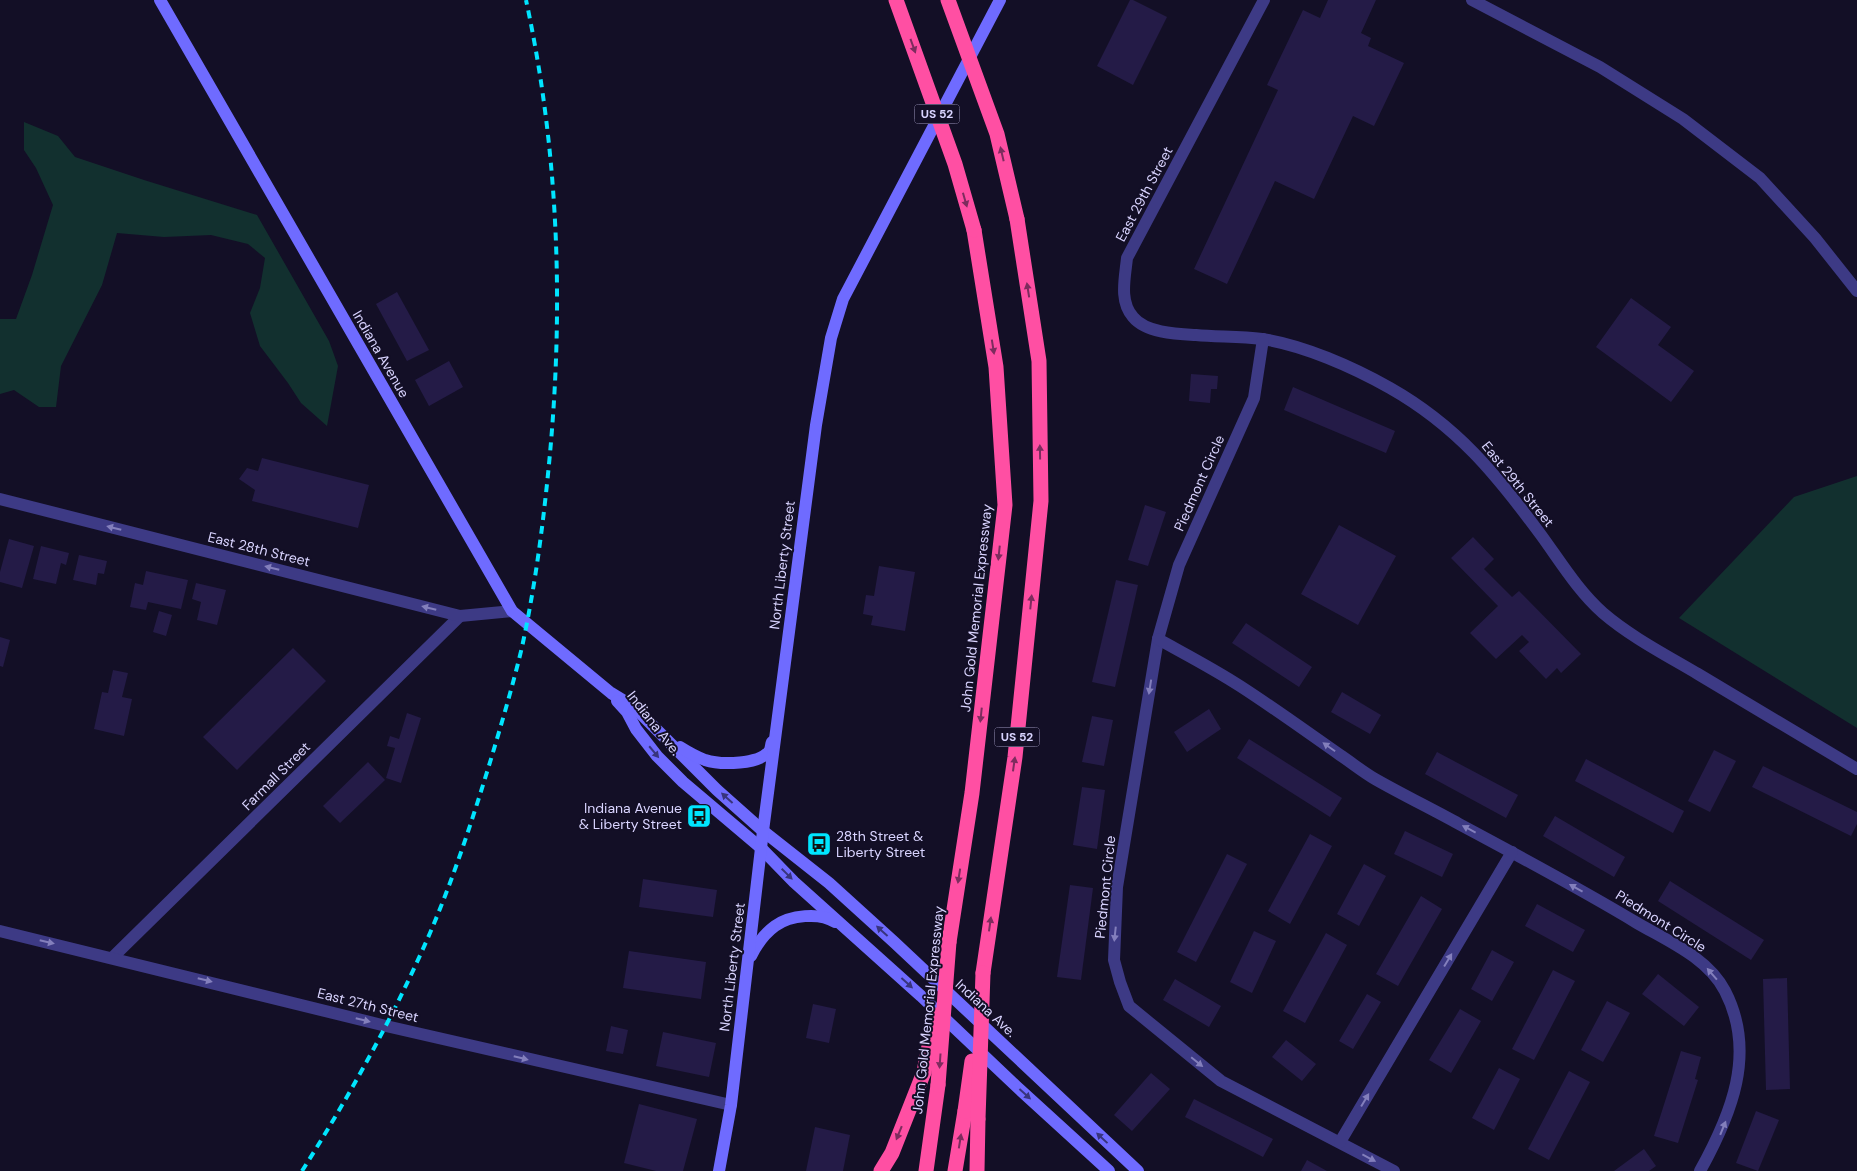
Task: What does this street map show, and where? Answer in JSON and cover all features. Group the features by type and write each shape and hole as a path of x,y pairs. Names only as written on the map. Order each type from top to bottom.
{"highway":[{"name":"John Gold Memorial Expressway","path":"896,0 955,164 974,230 996,367 1005,505 972,792 949,942 938,1085 926,1171"},
{"name":"US 52","path":"948,0 997,134 1017,219 1038,362 1041,501 1015,757 983,973 972,1115"},
{"path":"880,1171 892,1153 924,1072 949,942"},
{"path":"956,1171 972,1115"},
{"path":"972,1115 977,1171"}],"main road":[{"name":"Indiana Avenue","path":"160,0 512,611 611,693"},
{"name":"North Liberty Street","path":"719,1171 731,1105 763,831 816,425 831,338 843,299 1000,0"},
{"name":"Indiana Ave.","path":"611,693 634,707 717,790 763,831 829,883 1138,1171"},
{"name":"Indiana Ave.","path":"611,693 627,712 636,729 657,756 683,782 761,848 794,882 851,932 1109,1171"},
{"path":"665,737 705,760 719,763 734,763 763,757 770,750 777,720"},
{"path":"747,965 756,945 776,924 817,916 828,918 851,932"}],"street":[{"name":"East 29th Street","path":"1264,0 1128,258 1124,297 1134,318 1139,323 1154,329 1185,335 1263,339 1319,354 1390,388 1429,413 1459,437 1487,465 1576,583 1602,612 1656,650 1857,769"},
{"path":"1472,0 1600,67 1683,119 1760,178 1815,238 1857,291"},
{"name":"Piedmont Circle","path":"1263,339 1254,398 1179,565 1158,639 1118,887 1114,960 1129,1006 1221,1081 1394,1171"},
{"name":"East 28th Street","path":"0,499 460,616 512,611"},
{"name":"Farmall Street","path":"113,957 460,616"},
{"name":"Piedmont Circle","path":"1158,639 1239,685 1374,779 1620,912 1693,956 1711,972 1724,990 1733,1012 1740,1058 1732,1104 1718,1141 1700,1171"},
{"path":"1340,1142 1512,852"},
{"name":"East 27th Street","path":"0,931 113,957 386,1026 731,1105"}],"green space":[{"path":"24,122 58,136 75,157 257,215 329,341 338,366 327,426 301,403 260,346 250,313 260,288 265,258 248,244 211,235 164,237 117,233 102,285 61,366 56,407 39,407 14,390 0,394 0,319 16,319 32,275 53,205 36,168 24,150"},
{"path":"1857,476 1857,728 1679,618 1794,497"}],"building":[{"path":"1130,0 1167,17 1133,85 1097,66"},
{"path":"1328,0 1376,0 1361,33 1371,38 1368,46 1404,63 1374,126 1353,116 1314,199 1275,181 1227,284 1194,269 1278,90 1267,85 1303,10 1320,18"},
{"path":"397,292 429,350 407,361 376,304"},
{"path":"1631,298 1671,327 1658,345 1694,371 1671,402 1596,347"},
{"path":"449,361 463,387 429,406 415,380"},
{"path":"1191,374 1218,376 1217,389 1211,389 1210,403 1189,401"},
{"path":"1293,387 1395,431 1386,453 1284,410"},
{"path":"262,458 369,485 358,528 252,501 255,490 239,479 247,468 258,471"},
{"path":"1145,505 1166,512 1148,566 1128,560"},
{"path":"1339,525 1396,556 1358,625 1301,594"},
{"path":"1473,537 1494,559 1484,569 1512,597 1519,591 1581,654 1561,673 1557,668 1546,679 1519,651 1529,642 1522,635 1496,659 1470,633 1498,606 1451,558"},
{"path":"9,539 34,546 22,588 0,582 0,572"},
{"path":"41,546 69,553 66,565 61,563 56,584 33,579"},
{"path":"79,555 107,561 104,574 98,573 96,585 73,580"},
{"path":"879,566 915,572 905,631 871,625 873,616 863,614 866,595 874,596"},
{"path":"146,571 188,580 181,609 148,602 146,610 130,607 135,583 143,585"},
{"path":"1116,580 1138,585 1115,687 1092,682"},
{"path":"196,583 226,590 217,625 197,620 201,602 192,599"},
{"path":"159,611 172,615 166,636 153,632"},
{"path":"1246,623 1312,667 1299,687 1232,643"},
{"path":"0,637 10,640 3,667 0,666"},
{"path":"293,648 326,681 237,770 203,737"},
{"path":"113,670 128,673 122,697 132,699 124,736 94,729 102,692 108,693"},
{"path":"1342,692 1381,715 1370,734 1331,712"},
{"path":"1209,709 1221,729 1187,752 1174,732"},
{"path":"407,713 421,718 401,783 386,778 395,748 387,746 390,736 399,739"},
{"path":"1092,716 1113,720 1104,766 1082,762"},
{"path":"1249,739 1342,798 1330,817 1237,758"},
{"path":"1714,750 1736,761 1710,812 1688,801"},
{"path":"1437,752 1518,795 1506,818 1425,774"},
{"path":"1586,759 1684,811 1673,833 1575,781"},
{"path":"368,762 385,780 340,823 323,806"},
{"path":"1763,766 1857,812 1857,824 1851,836 1752,787"},
{"path":"1082,787 1105,790 1097,849 1073,845"},
{"path":"1555,816 1625,857 1614,877 1543,836"},
{"path":"1405,831 1453,854 1442,877 1394,854"},
{"path":"1310,834 1332,846 1290,924 1268,911"},
{"path":"1227,854 1247,864 1196,962 1177,952"},
{"path":"1364,864 1386,876 1359,926 1337,914"},
{"path":"643,879 717,890 713,917 639,907"},
{"path":"1670,881 1764,940 1751,960 1658,901"},
{"path":"1070,885 1093,888 1081,980 1057,977"},
{"path":"1421,896 1442,909 1398,986 1376,974"},
{"path":"1537,904 1585,930 1573,952 1525,926"},
{"path":"1254,931 1276,941 1252,993 1230,982"},
{"path":"1326,933 1347,945 1305,1023 1283,1011"},
{"path":"1492,950 1514,962 1492,1001 1471,989"},
{"path":"629,951 706,962 701,999 623,988"},
{"path":"1553,970 1575,981 1534,1060 1512,1049"},
{"path":"1658,974 1699,1007 1684,1026 1642,994"},
{"path":"1787,978 1790,1089 1766,1090 1763,979"},
{"path":"1175,979 1221,1006 1209,1027 1163,1000"},
{"path":"1367,994 1381,1002 1353,1049 1339,1041"},
{"path":"1607,1001 1630,1013 1603,1062 1581,1050"},
{"path":"813,1004 836,1009 829,1043 806,1038"},
{"path":"1460,1009 1481,1021 1451,1073 1429,1060"},
{"path":"611,1026 628,1030 623,1054 606,1051"},
{"path":"663,1032 716,1043 709,1077 656,1066"},
{"path":"1286,1040 1316,1064 1302,1081 1272,1057"},
{"path":"1681,1051 1701,1057 1695,1079 1698,1080 1678,1143 1654,1136"},
{"path":"1499,1068 1520,1079 1494,1130 1472,1118"},
{"path":"1569,1071 1590,1082 1549,1160 1528,1149"},
{"path":"1151,1073 1170,1089 1132,1131 1114,1115"},
{"path":"1194,1099 1273,1139 1263,1157 1185,1117"},
{"path":"639,1104 697,1119 683,1171 656,1171 624,1163"},
{"path":"1756,1111 1779,1120 1758,1171 1736,1163"},
{"path":"815,1127 850,1135 843,1171 806,1171"},
{"path":"1644,1149 1656,1166 1649,1171 1614,1171"},
{"path":"1307,1160 1327,1171 1301,1171"}],"railway":[{"path":"302,1171 354,1084 386,1025 439,912 463,847 491,759 515,675 527,624 538,556 549,464 554,406 557,289 556,231 546,115 526,0"}],"place":[{"name":"Indiana Avenue & Liberty Street","path":"699,816"},
{"name":"28th Street & Liberty Street","path":"819,844"}]}
